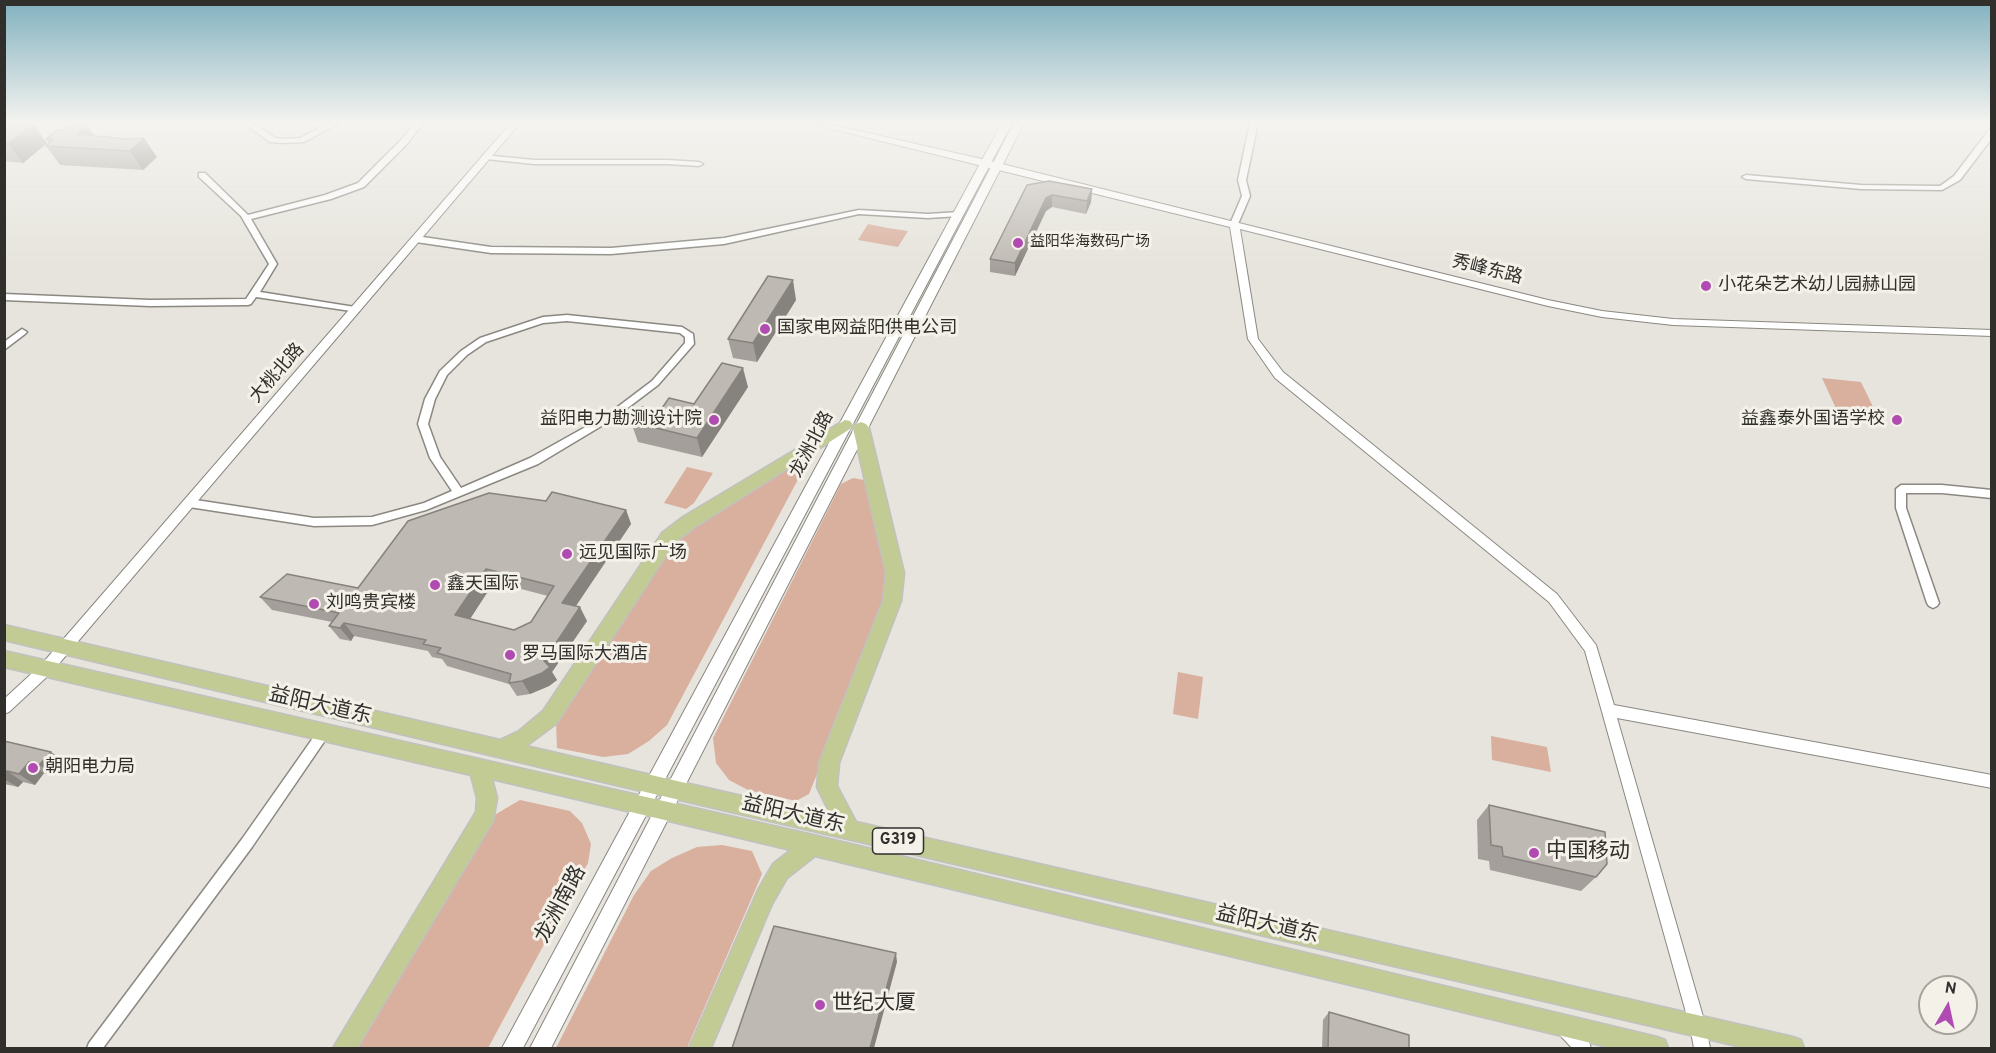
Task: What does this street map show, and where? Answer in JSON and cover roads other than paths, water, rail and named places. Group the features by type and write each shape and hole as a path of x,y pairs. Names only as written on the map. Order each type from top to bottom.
{"main road":[{"name":"龙洲北路","path":"675,789 958,214 986,172"},
{"name":"龙洲北路","path":"654,785 853,427 988,172"},
{"path":"501,749 526,737 550,717 668,538 689,522 853,427 895,573 892,601 829,763 827,787 849,829"},
{"name":"益阳大道东","path":"4,632 654,785 1793,1048"},
{"name":"G319","path":"4,659 813,845 1657,1048"},
{"path":"344,1048 486,814 487,798 479,768"},
{"name":"龙洲南路","path":"512,1048 654,785"},
{"path":"540,1048 675,789"},
{"path":"700,1048 765,897 780,871 813,845"}],"street":[{"path":"246,218 328,197 362,185 375,172"},
{"name":"大桃北路","path":"4,708 66,647 474,172"},
{"name":"秀峰东路","path":"1025,172 1548,303 1602,314 1673,322 1992,333"},
{"path":"1244,172 1242,180 1245,196 1234,224 1253,339 1280,375 1553,598 1592,649 1702,1048"},
{"path":"1746,177 1861,187 1942,188 1961,172"},
{"path":"4,297 140,302 248,302 273,264 246,218 202,175"},
{"path":"416,239 491,250 611,251 724,241 859,212 928,216 958,214"},
{"path":"254,294 355,310"},
{"path":"189,503 314,522 372,521 426,506 459,493 534,461 610,417 655,383 689,344 690,336 682,330 567,318 543,320 483,340 443,372 430,399 423,424 435,458 459,493"},
{"path":"4,347 22,332"},
{"path":"1933,603 1901,508 1901,489 1942,489 1992,494"},
{"path":"1609,710 1992,782"},
{"path":"94,1048 247,843 324,732"},
{"path":"1562,1026 1583,1048"}],"place":[{"name":"益阳华海数码广场","path":"1018,243"},
{"name":"小花朵艺术幼儿园赫山园","path":"1706,286"},
{"name":"国家电网益阳供电公司","path":"765,329"},
{"name":"益阳电力勘测设计院","path":"714,420"},
{"name":"益鑫泰外国语学校","path":"1897,420"},
{"name":"远见国际广场","path":"567,554"},
{"name":"鑫天国际","path":"435,585"},
{"name":"刘鸣贵宾楼","path":"314,604"},
{"name":"罗马国际大酒店","path":"510,655"},
{"name":"朝阳电力局","path":"33,768"},
{"name":"中国移动","path":"1534,853"},
{"name":"世纪大厦","path":"820,1005"}]}
